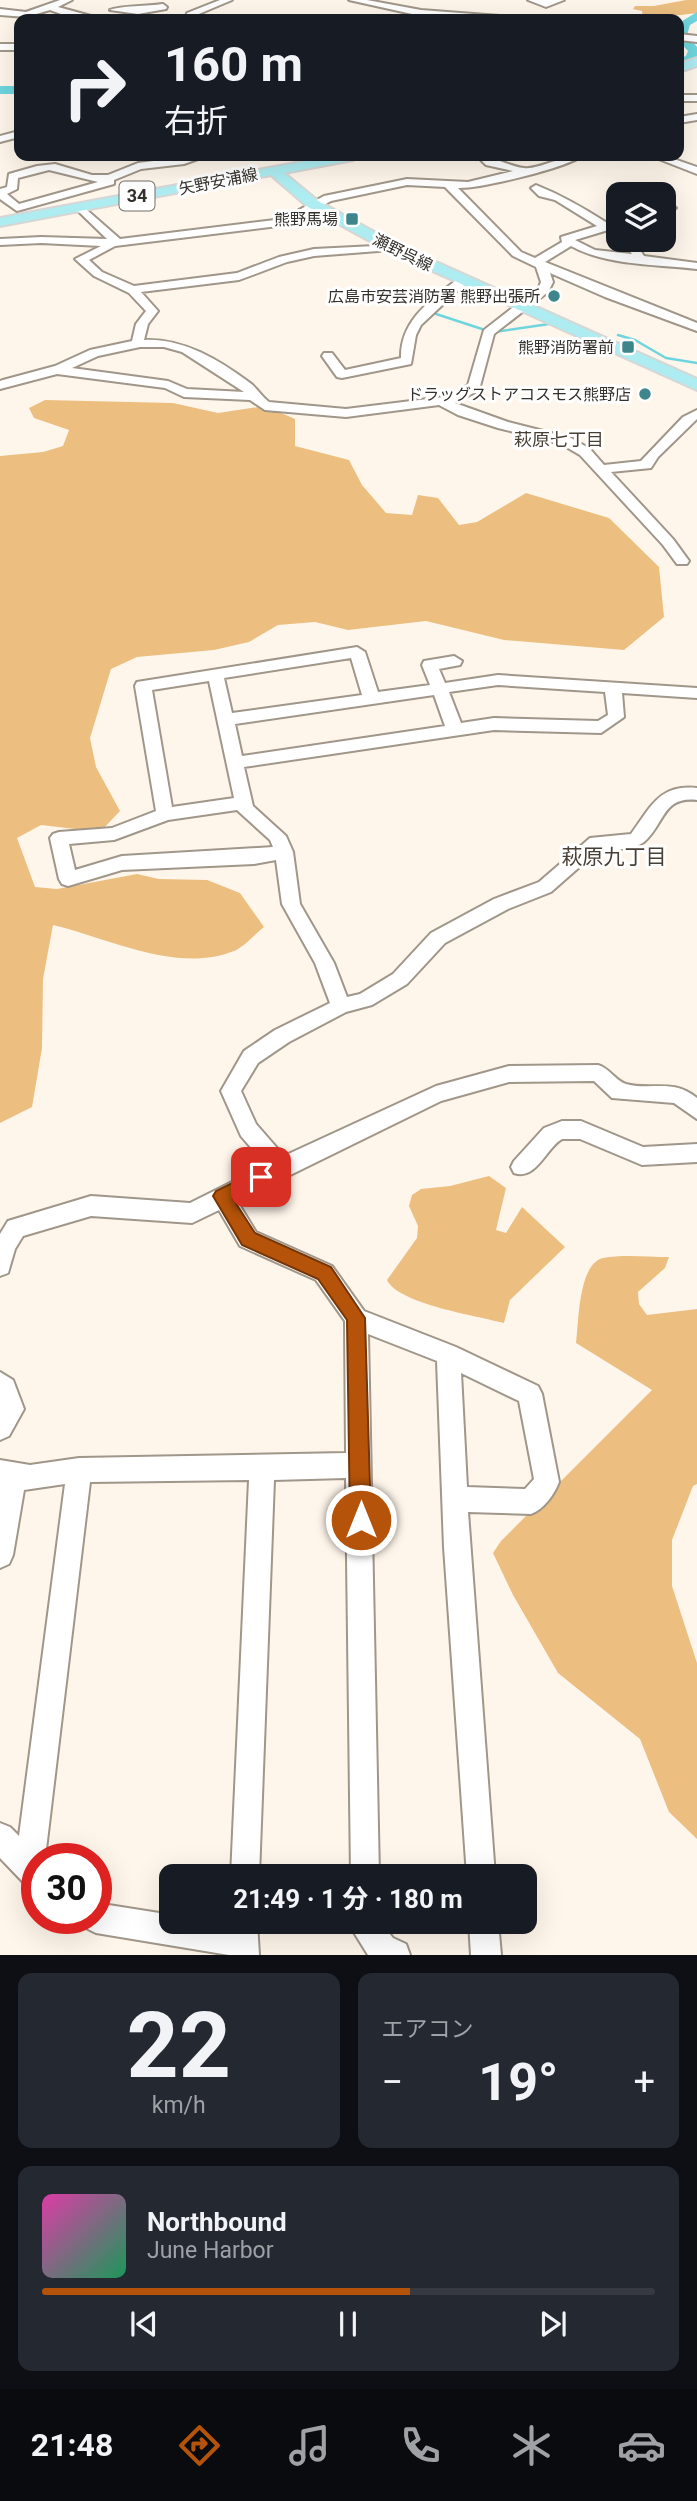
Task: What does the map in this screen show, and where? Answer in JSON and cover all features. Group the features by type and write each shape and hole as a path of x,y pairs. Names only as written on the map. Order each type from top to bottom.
{"main road":[{"name":"矢野安浦線","path":"0,222 324,161"},
{"name":"瀬野呉線","path":"273,170 313,204 391,247 697,385"}],"street":[{"path":"30,14 68,0"},
{"path":"154,0 172,14"},
{"path":"193,14 228,0"},
{"path":"353,0 440,14"},
{"path":"532,0 546,4 560,0"},
{"path":"194,1 212,8"},
{"path":"460,14 465,4"},
{"path":"49,8 68,14"},
{"path":"114,10 164,14"},
{"path":"121,175 80,192 17,208 0,194 12,189 13,176 34,170 62,168 82,176 104,179 121,175 141,165 185,164 191,161"},
{"path":"488,161 492,165 511,166 524,172"},
{"path":"0,242 41,240 117,243 286,222 313,204 328,198 407,182 468,185 560,161"},
{"path":"670,161 697,171"},
{"path":"449,185 517,254 673,320 697,327"},
{"path":"536,188 543,194 559,198 606,221"},
{"path":"80,207 117,243"},
{"path":"606,227 565,239 592,254 697,266"},
{"path":"539,265 570,242"},
{"path":"117,243 81,259 98,274 133,290 152,311 142,324 137,344"},
{"path":"133,290 161,283 199,282 239,276 269,264 307,254 391,247"},
{"path":"636,252 642,261"},
{"path":"0,385 57,370 92,354 137,344 178,345 248,387 253,396 265,406 346,414 455,399 474,387 488,333 544,289 547,282 539,265"},
{"path":"328,356 342,374 407,361 405,346 419,317 463,280"},
{"path":"57,370 168,385 184,393 253,396"},
{"path":"441,401 463,412 503,425 566,441 585,452 668,542 682,561"},
{"path":"602,469 646,465 650,455 670,441 684,421 697,414"},
{"path":"165,814 143,686 357,652 371,696"},
{"path":"454,661 430,665 455,729"},
{"path":"215,673 245,809 277,836 284,852 290,904 324,963 341,1006"},
{"path":"225,720 371,696 498,680 697,693"},
{"path":"235,763 494,724 601,727 616,717 613,688"},
{"path":"281,1167 248,1130 231,1091 251,1057 282,1036 341,1006 365,1000 400,979 438,938 502,904 545,887 596,843 624,842 637,838 665,801 680,792 697,794"},
{"path":"243,803 165,814 114,834 59,838 68,879 122,863 254,857 284,852"},
{"path":"0,1266 5,1246 16,1228 91,1206 191,1213 436,1094 509,1074 598,1073 619,1092 678,1095 697,1110"},
{"path":"522,1167 551,1134 562,1130 581,1130 642,1156 697,1153"},
{"path":"222,1196 248,1239 324,1273 356,1318 448,1354 530,1394 547,1482 531,1502 455,1499"},
{"path":"356,1318 365,1864"},
{"path":"448,1354 455,1499 480,1864"},
{"path":"0,1383 5,1388 12,1409 0,1428"},
{"path":"0,1555 6,1476 79,1470 262,1469 360,1465"},
{"path":"246,1864 262,1469"},
{"path":"36,1843 79,1470"},
{"path":"0,1837 21,1859"},
{"path":"112,1920 243,1939"},
{"path":"366,1934 382,1949 396,1955"},
{"path":"485,1934 486,1955"}],"shaded area":[{"path":"697,0 697,13 642,14 642,11 633,9 635,6"},
{"path":"45,400 173,403 218,413 265,406 295,419 295,446 349,460 362,485 386,513 412,515 418,495 438,498 459,525 477,522 526,493 609,518 659,567 664,617 624,650 504,640 426,621 348,630 315,622 278,625 249,642 214,650 137,657 111,669 90,738 96,767 120,811 100,832 41,825 17,838 35,887 57,889 137,874 159,879 207,880 240,893 264,927 234,951 212,957 189,958 143,952 53,925 43,979 42,1048 32,1107 0,1123 0,456 43,452 63,446 69,430 34,418 29,408"},
{"path":"489,1176 506,1188 496,1230 506,1233 522,1207 565,1247 510,1300 504,1323 422,1302 406,1296 387,1280 417,1238 418,1226 409,1206 412,1195 421,1189 450,1186"},
{"path":"669,1257 665,1268 638,1292 639,1304 647,1315 697,1309 697,1484 693,1486 672,1540 672,1586 697,1663 697,1839 669,1812 640,1739 558,1673 513,1595 493,1553 501,1541 652,1390 576,1343 581,1295 589,1271 603,1258"}],"waterway":[{"path":"684,26 697,16"},
{"path":"684,39 694,51 692,58 684,61"},
{"path":"0,90 14,90"},
{"path":"433,313 485,330"},
{"path":"494,332 549,324"},
{"path":"618,335 635,340 666,358 697,363"}],"place":[{"name":"熊野馬場","path":"352,219"},
{"name":"広島市安芸消防署 熊野出張所","path":"554,296"},
{"name":"熊野消防署前","path":"628,347"},
{"name":"ドラッグストアコスモス熊野店","path":"645,394"}],"district":[{"name":"萩原七丁目","path":"559,440"},
{"name":"萩原九丁目","path":"614,857"}],"route":[{"path":"261,1177 222,1196 248,1239 324,1273 356,1318 361,1520"}]}
